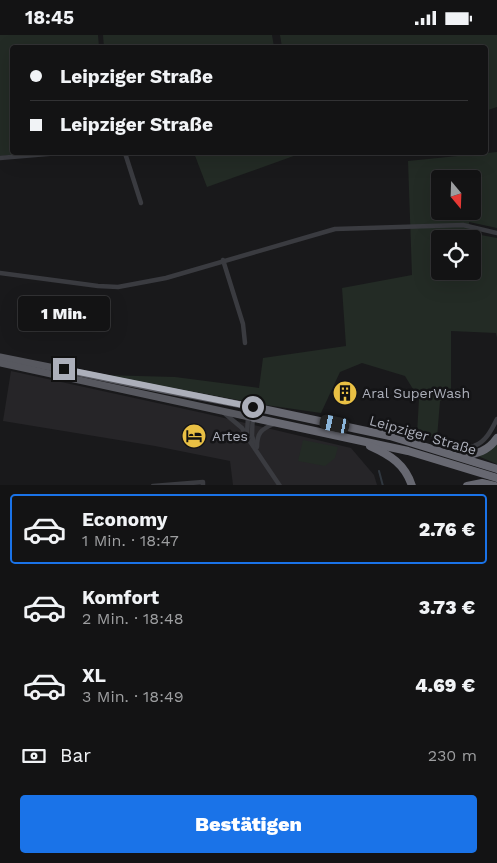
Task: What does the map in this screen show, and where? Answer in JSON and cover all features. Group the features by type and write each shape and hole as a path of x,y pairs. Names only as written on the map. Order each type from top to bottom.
{"highway":[{"name":"Leipziger Straße","path":"253,407 390,436 497,469"},
{"name":"Leipziger Straße","path":"251,417 436,459 497,478"},
{"path":"456,455 482,451 491,446 497,438"},
{"path":"357,440 396,460 405,470 412,485"},
{"path":"467,485 482,483 495,485"}],"main road":[{"name":"Leipziger Straße","path":"0,357 253,407"},
{"name":"Leipziger Straße","path":"0,363 251,417"}],"street":[{"path":"0,158 35,155"},
{"path":"126,155 141,203"},
{"path":"0,273 118,287 166,278 223,260 336,229 463,225 497,233"},
{"path":"223,260 243,324 244,343"},
{"path":"247,433 253,407"},
{"path":"222,411 247,433 280,485"},
{"path":"251,417 252,436 257,451"},
{"path":"456,455 460,448 479,443 491,431 497,419"},
{"path":"257,451 259,433 263,429 278,423"},
{"path":"153,485 203,484"}],"shaded area":[{"path":"0,35 98,35 99,45 10,45 10,155 14,155 0,156"},
{"path":"103,35 272,35 274,45 104,45"},
{"path":"280,35 497,35 497,107 488,110 488,45 282,45"},
{"path":"497,152 497,228 469,222 470,230 431,230 431,280 481,280 481,235 497,238 497,338 496,333 451,331 451,396 440,401 437,438 417,434 419,399 405,376 362,363 340,372 321,413 266,405 102,375 175,377 259,388 263,358 346,346 342,288 412,275 408,161 467,155 488,155 488,153"},
{"path":"195,155 296,155 207,187"},
{"path":"11,371 351,448 374,475 377,485 233,485 230,461 155,446 3,421"},
{"path":"303,440 338,447 335,458 325,466 298,461"},
{"path":"497,443 497,464 478,456"}],"waterway":[{"path":"379,471 383,485"}],"place":[{"name":"Aral SuperWash","path":"345,393"},
{"name":"Artes","path":"194,436"}],"route":[{"path":"64,369 253,407"}]}
